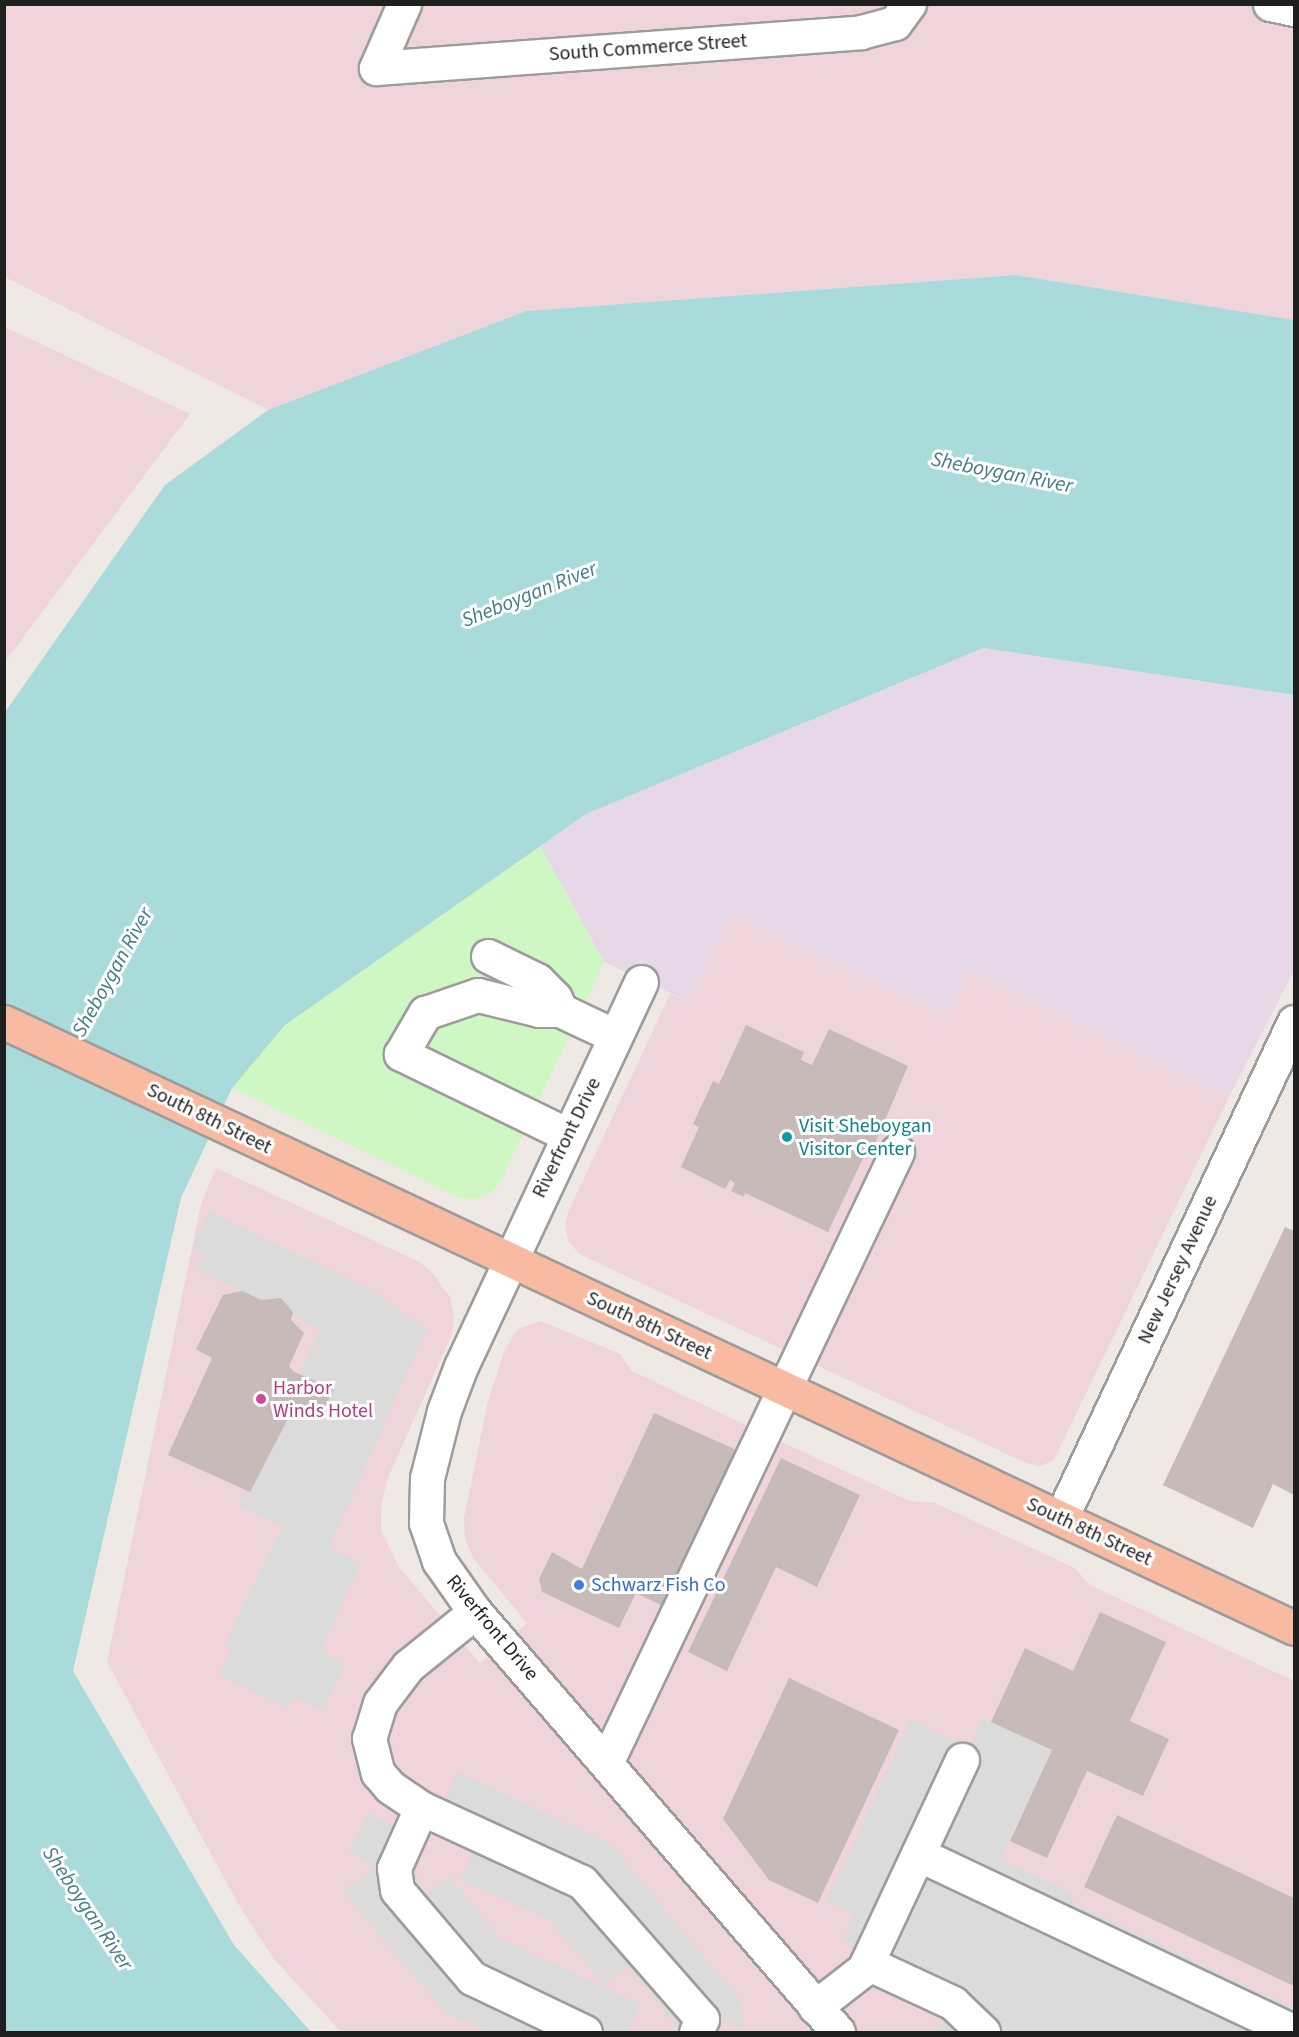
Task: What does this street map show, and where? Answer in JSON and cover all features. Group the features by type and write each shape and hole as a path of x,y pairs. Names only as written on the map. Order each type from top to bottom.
{"main road":[{"name":"South 8th Street","path":"4,1022 1294,1628"}],"street":[{"name":"South Commerce Street","path":"404,4 376,68 861,32 895,23 909,4"},
{"path":"1270,4 1294,9"},
{"path":"488,956 537,980 555,998 560,1010"},
{"name":"Riverfront Drive","path":"641,982 508,1260 446,1404 425,1502 426,1523 439,1561 475,1612 607,1761 838,2032"},
{"path":"568,1135 401,1054 425,1013 471,996 539,1010 560,1010 615,1035"},
{"name":"New Jersey Avenue","path":"1061,1518 1294,1022"},
{"path":"607,1761 897,1152"},
{"path":"475,1612 401,1673 380,1703 371,1726 370,1749 378,1773 390,1787 421,1808 582,1882 702,2019 696,2032"},
{"path":"816,2007 858,1977 867,1963 962,1760"},
{"path":"421,1808 394,1868 398,1890 472,1978 585,2032"},
{"path":"918,1854 1294,2032"},
{"path":"867,1963 953,2003 983,2032"}],"shaded area":[{"path":"4,5 1294,5 1294,320 1016,275 526,311 268,410 5,277"},
{"path":"5,327 190,414 5,662"},
{"path":"983,648 1294,695 1294,971 1229,1097 968,970 948,1015 731,914 689,1002 604,962 540,846 586,814"},
{"path":"731,913 947,1015 968,970 1229,1097 1054,1460 1040,1466 1026,1463 600,1264 578,1253 568,1240 565,1224 569,1210 670,994 689,1002"},
{"path":"216,1168 418,1261 432,1272 450,1297 454,1316 452,1334 387,1480 381,1508 381,1530 399,1567 480,1663 527,1623 473,1558 465,1538 464,1518 488,1401 505,1349 518,1329 541,1321 620,1354 632,1371 797,1449 910,1501 935,1503 1075,1568 1090,1585 1294,1681 1294,2032 341,2032 274,1959 237,1902 107,1662 201,1204"},
{"path":"208,1211 372,1290 427,1329 329,1548 361,1563 323,1645 327,1654 345,1664 322,1711 294,1697 288,1708 218,1675 230,1649 224,1646 282,1527 238,1505 320,1329 195,1269 202,1253 192,1248"},
{"path":"983,1718 1052,1750 1000,1859 1074,1894 1072,1902 1294,2008 1294,2032 929,2032 947,2020 932,2000 888,1997 844,1939 854,1915 826,1902 911,1719 969,1748"},
{"path":"456,1771 612,1845 739,1999 746,2030 721,2019 714,2032 676,2032 673,2022 627,1966 604,1986 549,1920 460,1879 473,1851 434,1835"},
{"path":"367,1813 424,1840 415,1869 425,1895 449,1876 501,1939 640,2004 629,2032 488,2032 446,2013 343,1892 374,1867 348,1851"}],"green space":[{"path":"540,846 604,962 501,1181 492,1192 477,1199 462,1199 232,1088 285,1025"}],"water":[{"name":"Sheboygan River","path":"1016,275 1294,320 1294,695 983,648 586,814 285,1025 232,1088 181,1198 73,1671 234,1945 311,2032 5,2032 5,712 165,485 268,410 526,311"}],"building":[{"name":"Visit Sheboygan Visitor Center","path":"746,1025 804,1052 801,1060 812,1065 829,1029 908,1066 873,1148 869,1146 828,1232 745,1193 744,1197 731,1191 735,1183 730,1180 725,1189 681,1167 699,1127 693,1124 713,1081 719,1084"},
{"path":"1285,1227 1294,1231 1294,1495 1273,1484 1253,1528 1163,1485"},
{"name":"Harbor Winds Hotel","path":"242,1291 261,1300 281,1298 293,1312 291,1320 304,1333 289,1366 294,1372 334,1389 319,1419 293,1409 250,1492 168,1455 212,1358 196,1349 223,1295"},
{"path":"654,1413 741,1452 669,1609 636,1593 619,1628 542,1592 539,1579 552,1552 582,1569"},
{"path":"781,1458 860,1495 817,1587 776,1567 727,1671 688,1652"},
{"path":"1100,1612 1166,1642 1130,1721 1169,1739 1143,1796 1087,1771 1047,1858 1010,1841 1052,1750 991,1722 1025,1648 1073,1671"},
{"path":"789,1678 899,1730 818,1903 769,1880 723,1819"},
{"path":"1117,1815 1294,1898 1294,1986 1084,1887"}],"place":[{"name":"Visit Sheboygan Visitor Center","path":"787,1137"},
{"name":"Harbor Winds Hotel","path":"261,1399"},
{"name":"Schwarz Fish Co","path":"579,1585"}]}
